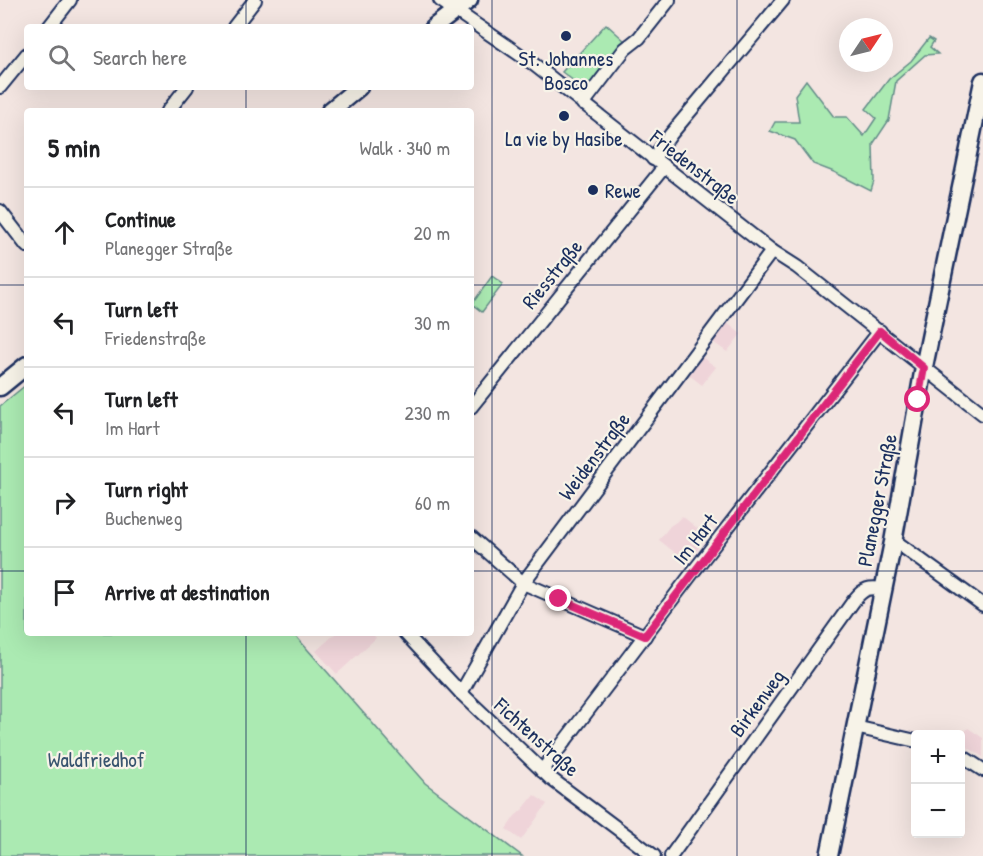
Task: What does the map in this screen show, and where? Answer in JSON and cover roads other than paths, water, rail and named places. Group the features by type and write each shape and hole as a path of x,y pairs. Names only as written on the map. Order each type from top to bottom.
{"street":[{"path":"50,24 70,0"},
{"path":"236,24 255,0"},
{"name":"Friedenstraße","path":"440,0 524,58 772,251 797,267 880,331 983,414"},
{"path":"438,24 468,0"},
{"path":"583,104 626,49 639,38 669,0"},
{"path":"653,159 671,134 783,0"},
{"path":"0,87 24,58"},
{"name":"Planegger Straße","path":"829,856 883,589 924,368 983,81"},
{"path":"170,108 185,90"},
{"path":"334,108 355,90"},
{"name":"Riesstraße","path":"474,403 664,167"},
{"path":"0,211 24,242"},
{"name":"Weidenstraße","path":"461,693 523,584 772,251"},
{"name":"Im Hart","path":"542,771 880,331"},
{"path":"0,387 24,367"},
{"path":"474,540 523,584 645,636"},
{"path":"892,542 899,544 983,605"},
{"name":"Birkenweg","path":"671,856 855,599 867,588 883,589"},
{"name":"Fichtenstraße","path":"408,636 461,693 542,771 654,856"},
{"path":"855,727 911,740"},
{"path":"965,758 983,770"}],"place":[{"name":"St. Johannes Bosco","path":"566,36"},
{"name":"La vie by Hasibe","path":"564,116"},
{"name":"Rewe","path":"593,190"}],"park label":[{"name":"Waldfriedhof","path":"96,759"}]}
